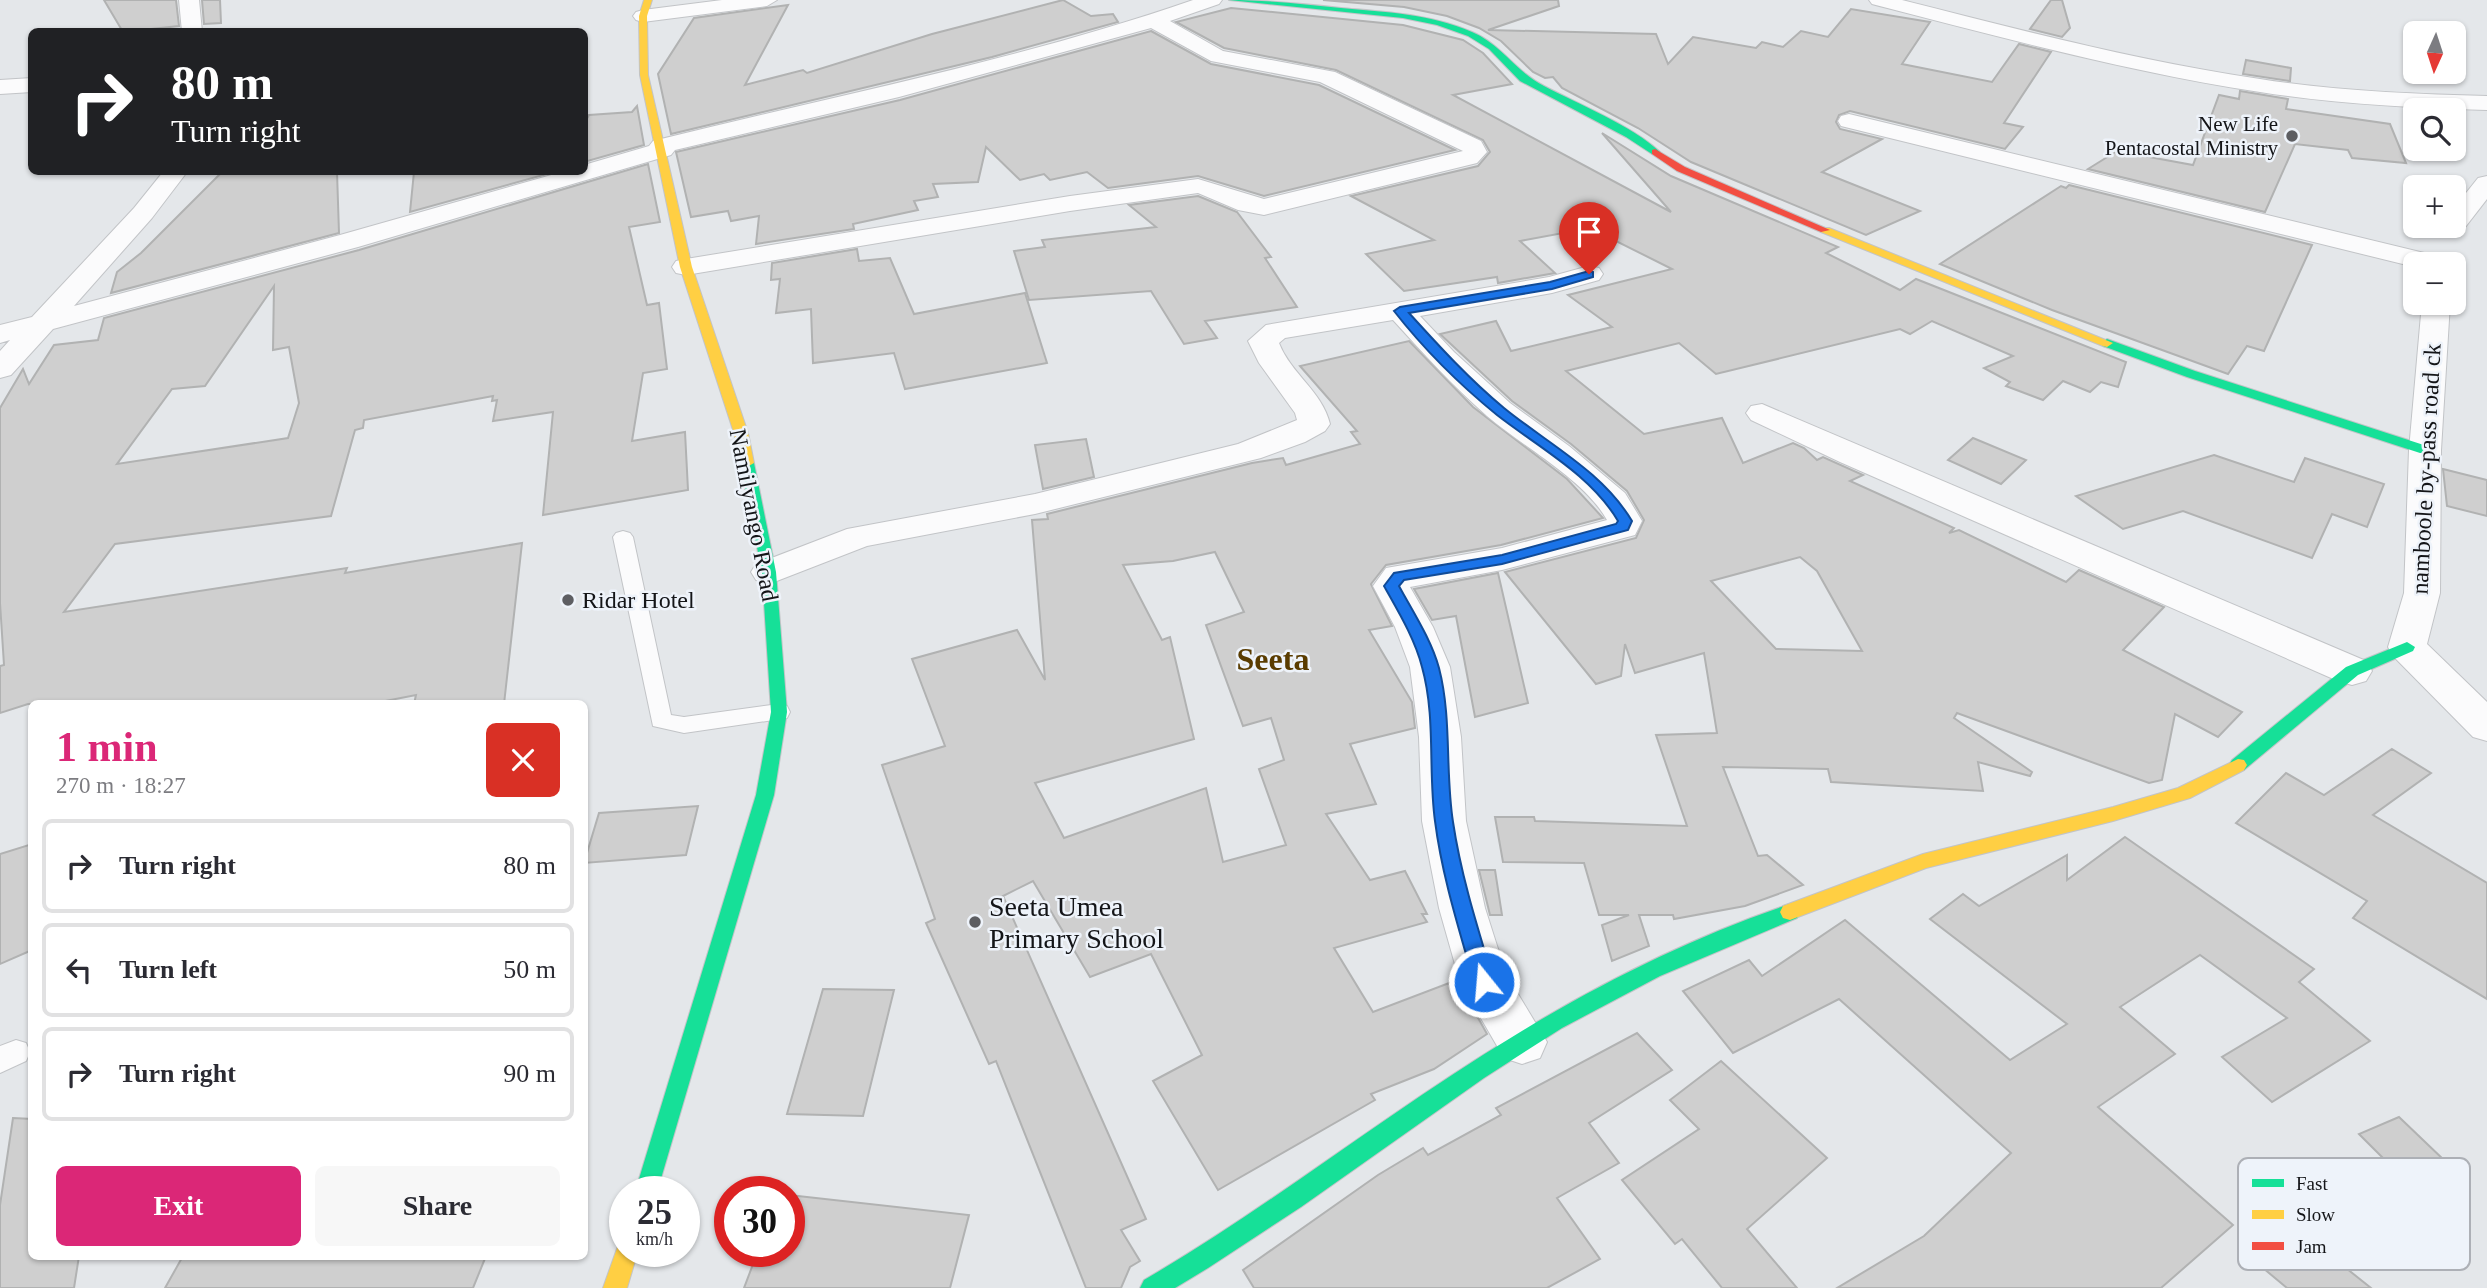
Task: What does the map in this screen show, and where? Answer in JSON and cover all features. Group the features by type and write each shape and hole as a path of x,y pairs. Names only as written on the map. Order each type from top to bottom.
{"street":[{"path":"189,0 192,28"},
{"path":"645,8 767,0"},
{"path":"588,170 662,148 891,92 1153,22 1188,3 1212,0"},
{"path":"1234,0 1403,16 1439,23 1471,34 1492,47 1523,79 1629,135 1681,169 1737,194 2041,318 2191,373 2425,450"},
{"path":"1879,0 2060,46 2228,80 2348,96 2487,103"},
{"name":"Namilyango Road","path":"645,8 644,75 687,267 741,433 769,572 779,712 765,794 651,1176"},
{"path":"687,267 776,255 1119,195 1198,186 1210,188 1253,207 1264,207 1469,158 1475,152 1473,146 1326,77 1218,57 1168,27 1153,22"},
{"path":"0,87 28,85"},
{"path":"1849,121 2403,256"},
{"path":"0,369 143,213 173,175"},
{"path":"0,334 336,244 570,175"},
{"path":"2466,209 2487,183"},
{"path":"769,572 859,537 1035,504 1249,451 1294,435 1314,424 1313,411 1266,355 1263,341 1276,331 1552,285 1589,274"},
{"path":"1400,311 1443,358 1499,410 1557,453 1613,500 1625,521 1622,527 1615,530 1502,559 1399,576 1391,586 1414,627 1430,667 1440,737 1444,821 1462,908 1484,982 1522,1042"},
{"name":"namboole by-pass road ck","path":"2407,647 2422,593 2425,450 2435,315"},
{"path":"1762,413 1852,455 2351,671"},
{"path":"1152,1288 1208,1257 1522,1042 1619,986 1710,943 1923,861 2113,814 2184,793 2232,770 2351,671 2407,647 2487,726"},
{"path":"615,1288 622,1267"}],"lane":[{"path":"623,537 661,720 684,725 779,712"}],"building":[{"path":"104,0 176,0 179,26 121,28"},
{"path":"202,0 220,0 221,23 204,24"},
{"path":"1063,0 1091,16 1113,14 1118,22 992,57 671,134 658,74 694,18 788,5 745,85 803,70 807,73 932,34"},
{"path":"1323,0 1558,0 1559,6 1488,30 1656,34 1668,64 1693,37 1756,48 1762,42 1783,47 1801,31 1828,37 1851,9 1930,22 1902,64 1992,82 2019,44 2051,52 2004,123 2023,127 2005,149 1850,111 1839,115 1836,122 1840,129 1882,139 1822,172 1920,211 1866,235 1691,162 1638,128 1562,88 1553,77 1545,78 1533,72 1501,41 1479,28 1447,16 1404,7"},
{"path":"2051,0 2062,0 2070,28 2062,37 2030,29"},
{"path":"1231,8 1403,25 1463,40 1483,53 1512,84 1453,95 1671,212 1602,133 1671,176 1838,247 1826,253 1900,290 1916,279 2126,362 2118,387 2101,382 2090,392 2063,381 2043,400 2006,386 2010,382 1984,368 2013,356 1932,321 1910,334 1900,329 1716,374 1679,343 1566,371 1644,434 1722,418 1743,463 1793,443 1804,448 1817,460 1823,457 1863,475 1850,481 1954,528 1949,533 1959,530 2066,582 2079,570 2164,607 2123,650 2242,712 2218,737 2175,714 2162,780 2149,783 1957,713 1954,718 2032,772 2030,776 1978,762 1983,791 1831,782 1828,769 1723,767 1758,856 1767,855 1803,885 1745,906 1674,919 1673,915 1639,915 1649,946 1612,961 1602,925 1629,915 1599,915 1584,863 1503,862 1495,817 1534,817 1535,821 1687,826 1656,735 1717,733 1704,653 1635,673 1625,644 1621,676 1596,684 1505,572 1636,538 1644,520 1627,491 1571,444 1512,401 1440,334 1496,321 1511,351 1612,327 1568,295 1672,269 1590,228 1520,241 1555,273 1498,283 1497,277 1404,291 1366,254 1434,240 1351,196 1478,166 1490,152 1483,140 1336,70 1224,48 1176,22","holes":["1800,557 1817,571 1862,651 1776,649 1711,581"]},
{"path":"1151,31 1211,64 1319,85 1455,150 1264,196 1198,176 1108,188 1087,172 1050,180 1044,174 1020,180 986,147 978,182 933,184 938,197 914,201 918,210 853,224 854,229 756,244 759,216 731,221 728,211 691,217 676,152 900,100"},
{"path":"2246,60 2291,68 2290,81 2243,74"},
{"path":"2240,91 2288,99 2286,109 2390,124 2406,163 2352,158 2348,150 2295,144 2265,212 2088,169 2117,151 2193,165 2219,95 2239,99"},
{"path":"637,106 644,145 588,161 589,115 632,112"},
{"path":"648,164 660,222 629,227 647,305 659,303 667,369 643,373 632,441 685,432 688,490 543,515 553,412 493,421 497,400 492,401 493,396 364,420 363,428 355,430 331,516 115,544 64,612 347,568 345,573 522,543 504,700 415,700 416,695 390,700 28,700 28,704 0,713 0,666 4,665 0,603 0,408 23,369 29,384 54,345 98,340 104,318 359,250","holes":["274,286 273,350 289,347 299,403 288,438 117,464 172,389 205,386"]},
{"path":"219,175 337,175 339,233 111,293 117,272 141,253"},
{"path":"414,175 543,175 410,212"},
{"path":"2069,185 2312,245 2264,351 2247,346 2228,374 2052,310 1940,264 2061,186 2066,188"},
{"path":"1198,196 1237,212 1271,257 1265,258 1297,307 1205,321 1217,338 1184,344 1151,291 1029,300 1014,251 1045,247 1042,240 1156,227 1129,205"},
{"path":"857,249 859,261 890,258 914,314 1025,293 1047,363 905,389 894,353 813,363 811,309 776,313 780,279 771,280 772,263"},
{"path":"1409,341 1473,407 1567,479 1603,518 1501,545 1386,565 1371,584 1392,626 1369,630 1412,702 1415,728 1350,744 1376,804 1326,814 1370,880 1405,871 1427,914 1422,914 1427,922 1334,948 1373,1012 1457,980 1487,1034 1434,1069 1371,1094 1375,1100 1218,1190 1153,1081 1202,1055 1151,954 1090,977 1033,881 1003,896 1146,1219 1121,1230 1140,1261 1130,1267 1121,1288 1086,1288 996,1061 989,1064 926,923 935,919 882,765 945,746 912,659 1017,630 1045,680 1032,520 1048,519 1047,514 1252,463 1283,458 1286,465 1360,444 1351,432 1357,431 1300,366","holes":["1215,552 1244,612 1206,625 1243,726 1271,718 1284,760 1259,769 1286,845 1223,862 1206,788 1064,838 1035,783 1194,739 1170,637 1162,640 1123,565 1173,561"]},
{"path":"1973,438 2026,460 2001,484 1948,460"},
{"path":"1086,439 1094,477 1043,489 1035,445"},
{"path":"2214,455 2294,482 2305,458 2384,484 2367,527 2332,514 2312,558 2183,511 2123,529 2076,496"},
{"path":"2443,469 2487,480 2487,516 2447,506"},
{"path":"1498,573 1528,703 1475,717 1456,616 1432,620 1414,589"},
{"path":"2392,749 2431,773 2373,815 2487,883 2487,999 2353,918 2367,901 2236,823 2286,773 2324,795"},
{"path":"698,806 686,855 588,863 588,850 599,813"},
{"path":"2125,837 2314,969 2299,982 2370,1041 2272,1102 2222,1057 2287,1018 2200,955 2120,1007 2175,1054 2098,1107 2233,1225 2161,1288 1837,1288 1924,1236 2011,1153 1839,999 1733,1053 1683,991 1749,960 1762,976 1845,920 2010,1060 2067,1024 1930,919 1963,894 1979,906 2067,855 2067,880"},
{"path":"28,845 28,952 0,964 0,854"},
{"path":"1479,870 1495,870 1502,915 1490,915"},
{"path":"823,989 894,990 863,1116 787,1114"},
{"path":"1637,1033 1672,1070 1589,1123 1619,1163 1557,1198 1600,1259 1547,1288 1254,1288 1243,1270 1378,1175 1423,1148 1428,1155 1501,1115 1496,1108"},
{"path":"1721,1061 1827,1158 1747,1229 1797,1288 1722,1288 1682,1239 1675,1244 1622,1180 1699,1129 1670,1100"},
{"path":"2399,1117 2442,1158 2383,1158 2359,1134"},
{"path":"13,1118 28,1119 28,1260 78,1260 74,1288 0,1288 0,1205"},
{"path":"805,1197 969,1215 950,1288 744,1288 752,1267 805,1267"},
{"path":"181,1260 484,1260 473,1288 165,1288"},
{"path":"2265,1270 2348,1270 2371,1288 2287,1288"}],"traffic: fast":[{"path":"1233,0 1403,16 1439,23 1471,34 1492,47 1523,79 1629,135 1655,152"},
{"path":"2107,343 2191,374 2425,450"},
{"path":"651,1176 765,795 779,712 769,572 747,463"},
{"path":"2238,765 2352,671 2407,647"},
{"path":"1152,1288 1247,1230 1430,1102 1555,1022 1654,970 1790,912"}],"traffic: slow":[{"path":"648,0 643,16 644,75 686,267 741,433 747,463"},
{"path":"1825,230 2107,343"},
{"path":"1790,912 1923,861 2113,814 2184,793 2238,765"},
{"path":"615,1288 622,1267"}],"traffic: jam":[{"path":"1655,152 1681,169 1825,230"}],"place":[{"name":"New Life Pentacostal Ministry","path":"2292,136"},
{"name":"Ridar Hotel","path":"568,600"},
{"name":"Seeta Umea Primary School","path":"975,922"}],"district":[{"name":"Seeta","path":"1273,659"}],"route":[{"path":"1484,982 1462,908 1444,821 1440,737 1430,667 1414,627 1391,586 1399,576 1502,559 1622,527 1625,521 1613,500 1557,453 1499,410 1443,358 1400,311 1552,285 1589,274"}]}
